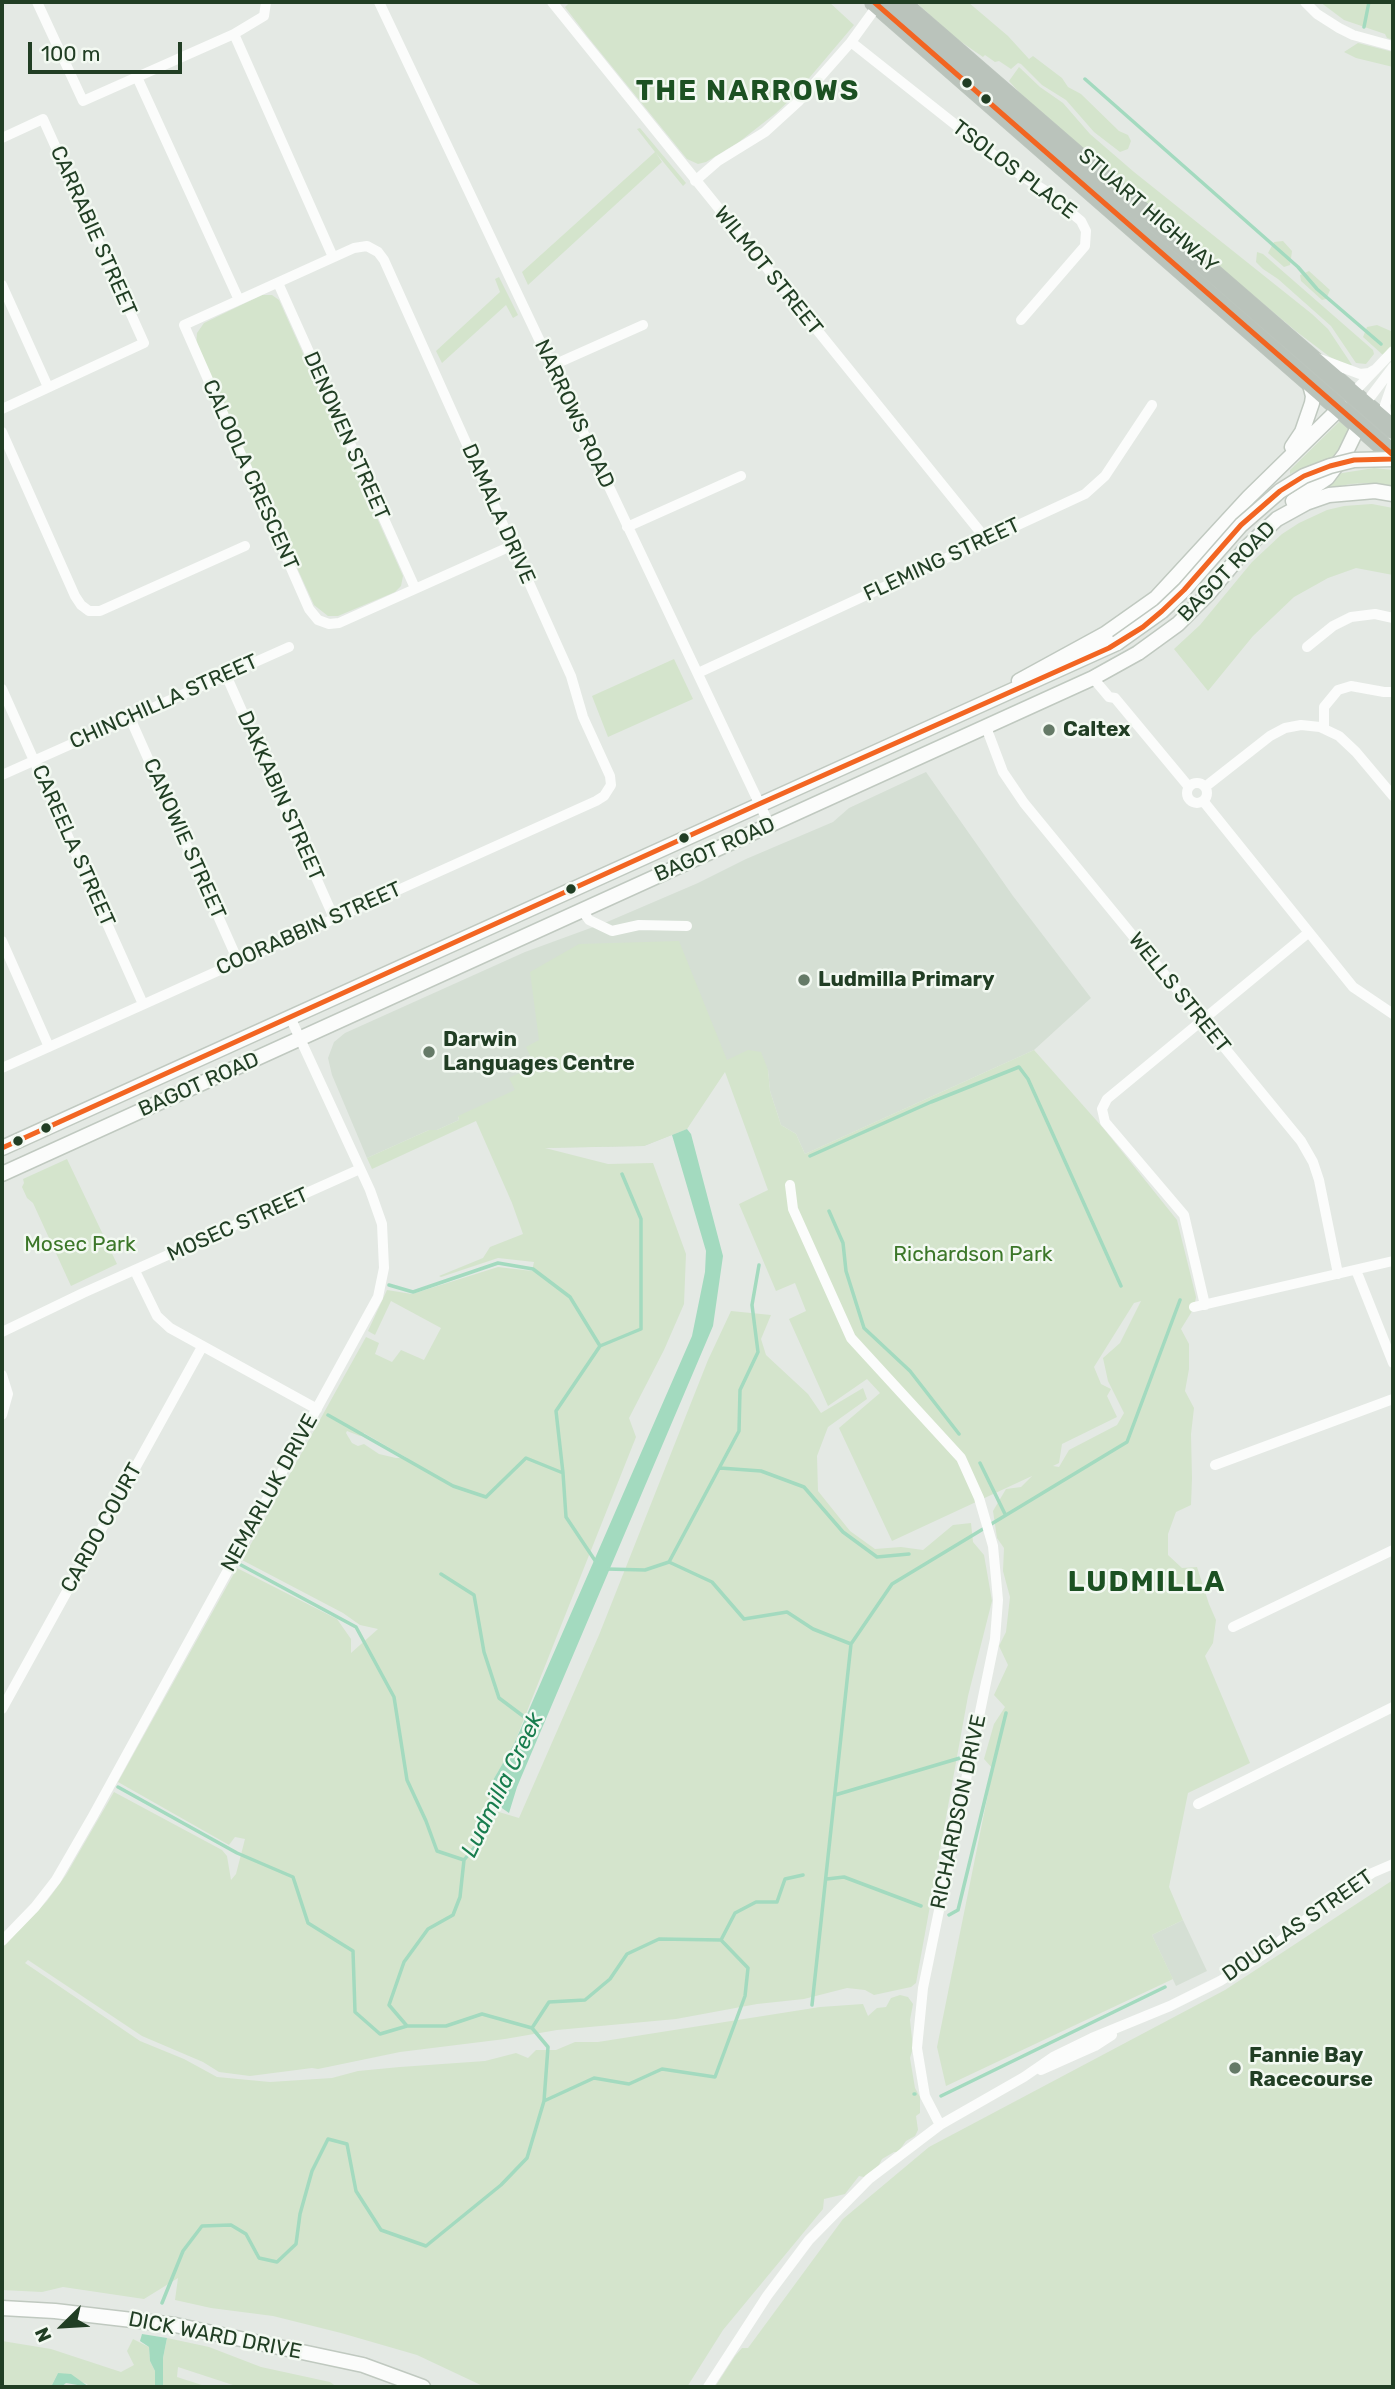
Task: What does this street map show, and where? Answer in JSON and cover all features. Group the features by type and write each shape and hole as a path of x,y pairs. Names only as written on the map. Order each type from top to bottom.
{"highway":[{"name":"STUART HIGHWAY","path":"900,2 1390,426"},
{"name":"STUART HIGHWAY","path":"878,3 1341,408 1393,457"},
{"path":"1341,408 1359,399 1359,425"}],"main road":[{"path":"1206,544 1225,519 1299,438 1312,403 1309,381"},
{"name":"BAGOT ROAD","path":"988,701 1140,611 1173,582 1249,497 1341,408"},
{"path":"1247,547 1262,524 1327,478 1345,454 1359,425"},
{"name":"BAGOT ROAD","path":"2,1148 988,701 1037,682 1117,643 1162,611 1251,515 1280,491 1304,476 1330,466 1354,460 1393,457"},
{"name":"BAGOT ROAD","path":"2,1174 1093,678 1138,653 1178,624 1208,594 1247,547 1277,519 1319,498 1353,492 1393,494"},
{"name":"DICK WARD DRIVE","path":"2,2308 55,2311 175,2325 363,2365 423,2387"}],"street":[{"path":"37,2 83,101 234,34 264,16 267,2"},
{"name":"NARROWS ROAD","path":"379,2 770,826"},
{"name":"WILMOT STREET","path":"552,2 986,539"},
{"path":"1305,2 1317,13 1353,35 1393,46"},
{"path":"695,181 719,161 765,132 799,101 851,42 878,3"},
{"path":"137,77 239,300 278,283 333,257 234,34"},
{"name":"TSOLOS PLACE","path":"851,42 1010,169 1044,190 1081,220 1086,231 1085,246 1021,320"},
{"name":"CARRABIE STREET","path":"2,138 43,119 144,343 48,387"},
{"name":"DAMALA DRIVE","path":"333,257 359,247 373,249 384,260 571,676 583,717 610,776 611,785"},
{"name":"DENOWEN STREET","path":"278,283 415,588"},
{"path":"2,285 48,387 2,409"},
{"name":"CALOOLA CRESCENT","path":"239,300 184,325 309,609 321,622 329,624 415,588"},
{"path":"551,366 643,325"},
{"path":"1310,357 1320,358 1360,374 1374,370 1393,351"},
{"path":"1359,399 1393,367"},
{"path":"1359,399 1374,370"},
{"path":"1390,426 1385,405 1393,382"},
{"name":"FLEMING STREET","path":"698,673 1089,492 1105,476 1152,405"},
{"name":"CALOOLA CRESCENT","path":"2,432 75,596 80,605 89,611 100,611 245,546"},
{"path":"627,527 741,476"},
{"path":"415,588 511,545"},
{"path":"1307,646 1351,617 1375,614 1393,618"},
{"name":"CHINCHILLA STREET","path":"2,775 289,647"},
{"name":"DAKKABIN STREET","path":"226,675 334,918"},
{"path":"1093,678 1109,697 1115,698 1189,787"},
{"path":"1324,729 1324,707 1338,690 1351,686 1392,695"},
{"name":"CAREELA STREET","path":"2,689 143,1004"},
{"name":"CANOWIE STREET","path":"130,718 238,961"},
{"path":"1205,787 1270,736 1301,724 1324,729 1347,742 1391,788"},
{"name":"WELLS STREET","path":"985,727 1003,772 1015,791 1307,1151 1319,1180 1338,1274"},
{"path":"1196,783 1205,787 1207,796 1204,802 1190,802 1187,795 1189,787 1196,783"},
{"name":"COORABBIN STREET","path":"2,1068 596,801 604,796 611,785"},
{"path":"1204,802 1353,987 1393,1014"},
{"path":"582,911 589,920 612,931 639,925 687,926"},
{"path":"1205,1305 1184,1215 1105,1122 1102,1109 1107,1099 1308,933"},
{"path":"2,941 49,1047"},
{"name":"NEMARLUK DRIVE","path":"2,1941 35,1907 56,1880 378,1297 382,1283 382,1224 360,1169 290,1017"},
{"name":"MOSEC STREET","path":"2,1332 360,1169"},
{"name":"RICHARDSON DRIVE","path":"790,1185 793,1209 851,1338 961,1458 979,1498 993,1546 998,1600 995,1639 923,1988 917,2048 925,2096 940,2125"},
{"path":"1194,1307 1393,1261"},
{"path":"1356,1270 1393,1363"},
{"path":"135,1271 163,1323 317,1409"},
{"name":"CARDO COURT","path":"2,1709 202,1347"},
{"path":"2,1375 8,1394 2,1415"},
{"path":"1215,1465 1393,1399"},
{"path":"1233,1627 1393,1550"},
{"path":"1198,1804 1393,1707"},
{"name":"DOUGLAS STREET","path":"708,2387 767,2296 809,2240 869,2179 940,2125 1024,2077 1095,2046 1127,2025 1220,1981 1266,1954 1317,1910 1372,1873 1393,1864"}],"shaded area":[{"name":"Ludmilla Primary","path":"926,772 1013,896 1091,998 1034,1050 805,1154 796,1134 781,1125 770,1091 768,1070 728,1060 687,1129 644,1146 541,1148 519,1097 458,1117 459,1120 437,1130 429,1130 367,1158 332,1075 328,1058 334,1042 345,1033 525,952 607,922 698,883 746,859 833,822 849,808"},
{"path":"1183,1920 1207,1971 1176,1986 1152,1935"}],"green space":[{"path":"570,2 829,2 854,25 794,96 776,113 739,142 698,164 687,159 588,37 565,7"},
{"path":"916,2 968,2 1008,36 1029,59 1033,56 1062,78 1068,87 1081,94 1119,131 1128,135 1131,141 1128,149 1120,152 1094,132 1066,100 1042,85 1021,64 1018,63 1011,69 985,55 983,57 954,37"},
{"path":"1320,2 1393,2 1393,40 1385,34 1344,20"},
{"path":"1358,43 1393,52 1393,67 1356,58 1344,52"},
{"path":"1019,67 1040,87 1063,103 1090,134 1134,172 1312,314 1328,329 1352,365 1330,357 1297,332 1140,201 1028,102 1009,81"},
{"path":"640,128 686,183 683,186 656,153 662,162 528,285 522,272 655,152 637,129"},
{"path":"1283,241 1292,251 1290,265 1284,267 1268,253 1274,242"},
{"path":"1257,252 1263,254 1373,350 1374,354 1366,364 1356,363 1331,326 1256,262"},
{"path":"1309,271 1330,290 1326,299 1322,300 1301,281 1300,275"},
{"path":"499,277 518,315 513,318 506,305 442,363 436,351 500,292 495,279"},
{"path":"262,295 272,295 279,300 403,576 401,586 395,592 338,616 328,616 314,605 196,346 197,333 204,323"},
{"path":"1377,325 1393,332 1393,346 1384,356 1363,337 1367,327"},
{"path":"1342,419 1349,428 1346,441 1336,458 1318,462 1290,474 1290,470"},
{"path":"1374,468 1393,470 1393,486 1350,484 1318,491 1336,474"},
{"path":"1372,504 1393,508 1393,575 1356,568 1328,578 1294,597 1253,636 1208,691 1174,649 1200,625 1252,562 1282,534 1327,510"},
{"path":"674,659 693,699 608,737 592,696"},
{"name":"Richardson Park","path":"679,941 727,1060 748,1050 761,1052 781,1125 796,1134 805,1154 1034,1050 1104,1129 1177,1220 1196,1297 1194,1308 1181,1329 1189,1344 1189,1369 1185,1391 1194,1408 1191,1434 1191,1505 1176,1512 1168,1534 1168,1555 1182,1568 1197,1567 1216,1620 1213,1643 1205,1656 1250,1763 1188,1793 1169,1887 1183,1920 1152,1935 1173,1979 946,2086 937,2047 993,1769 984,1759 994,1724 1005,1707 994,1695 1008,1665 999,1646 1006,1632 1010,1597 1003,1571 1004,1548 997,1538 993,1511 1006,1489 1021,1487 1032,1476 892,1541 839,1428 880,1393 867,1379 828,1406 789,1319 806,1311 795,1283 776,1291 739,1204 768,1190 725,1072 687,1129 644,1146 545,1148 608,1164 653,1163 686,1254 684,1304 629,1418 636,1437 514,1744 489,1787 489,1809 519,1818 599,1635 708,1360 731,1311 771,1315 761,1339 766,1355 808,1394 821,1413 863,1388 867,1399 828,1427 817,1456 818,1491 850,1531 875,1549 901,1547 923,1550 953,1525 971,1523 973,1542 984,1555 992,1601 968,1696 916,1983 911,1987 874,1995 865,1990 847,1988 804,1999 757,2004 676,2019 557,2030 400,2052 318,2069 250,2076 219,2072 203,2062 142,2036 28,1960 25,1963 140,2041 184,2059 217,2077 270,2082 332,2078 358,2071 485,2061 516,2053 528,2058 536,2050 556,2050 575,2042 598,2042 820,2007 863,2004 868,2016 877,2008 886,2007 891,1998 900,1995 908,1997 913,2004 910,2020 913,2048 910,2058 915,2088 920,2097 920,2113 916,2116 918,2130 915,2136 906,2141 898,2152 882,2159 878,2167 864,2177 859,2176 845,2194 824,2199 823,2209 723,2330 687,2387 485,2387 417,2355 341,2333 273,2316 175,2300 178,2278 144,2299 63,2287 42,2292 2,2290 2,1948 47,1901 66,1875 114,1792 222,1850 227,1856 231,1880 236,1874 245,1839 235,1837 229,1845 118,1782 237,1568 337,1619 351,1639 351,1653 378,1629 360,1625 343,1613 242,1560 366,1337 379,1343 375,1354 392,1362 401,1350 424,1360 441,1328 391,1301 375,1335 368,1331 387,1290 412,1294 498,1267 532,1271 534,1262 498,1258 439,1276 483,1258 490,1247 523,1234 476,1121 372,1169 367,1158 429,1130 437,1130 459,1120 458,1116 515,1090 509,1078 535,1066 526,1047 539,1040 530,972 579,944","holes":["1141,1301 1120,1343 1103,1358 1108,1381 1124,1413 1117,1425 1069,1450 1059,1467 1053,1466 1059,1463 1062,1444 1117,1417 1107,1396 1111,1389 1101,1384 1094,1367 1134,1303","347,1431 360,1436 364,1433 407,1458 379,1454 364,1444 358,1446 352,1443"]},
{"name":"Mosec Park","path":"67,1159 117,1264 71,1286 33,1203 27,1198 22,1187 23,1179"},
{"name":"Fannie Bay Racecourse","path":"1393,1880 1393,2387 715,2387 735,2356 742,2348 748,2348 843,2219 929,2147 1225,1990"},
{"path":"167,2338 209,2347 261,2367 330,2382 337,2387 239,2387 178,2367 177,2377 208,2387 163,2387 163,2358"},
{"path":"133,2339 149,2347 150,2361 155,2371 155,2387 89,2387 58,2373 51,2387 2,2387 2,2341 51,2349 121,2372 134,2365 127,2351"}],"water":[{"path":"687,1129 691,1134 723,1256 713,1326 517,1787 509,1813 496,1804 489,1787 514,1744 692,1336 705,1272 706,1251 672,1135"},
{"path":"142,2334 167,2338 163,2358 163,2387 155,2387 155,2371 150,2361 149,2347 140,2341"},
{"path":"58,2373 71,2374 89,2387 66,2383 61,2387 51,2387"}],"waterway":[{"path":"1364,27 1369,2"},
{"path":"1085,79 1381,344"},
{"path":"810,1156 931,1102 1019,1067 1028,1079 1121,1286"},
{"path":"600,1346 641,1329 641,1219 622,1174"},
{"path":"829,1211 843,1243 846,1271 864,1328 910,1371 959,1434"},
{"path":"389,1285 413,1292 498,1263 533,1269 570,1297 600,1346 556,1411 563,1473"},
{"path":"669,1562 739,1431 740,1390 758,1352 752,1305 759,1265"},
{"path":"812,2005 851,1644 892,1584 1127,1442 1180,1300"},
{"path":"328,1415 453,1486 486,1497 526,1458 563,1473 566,1517 596,1562"},
{"path":"980,1463 1005,1514"},
{"path":"720,1468 761,1471 804,1487 843,1532 877,1557 909,1554"},
{"path":"607,1569 645,1570 669,1562 712,1582 744,1619 787,1612 813,1629 851,1644"},
{"path":"241,1565 356,1627 394,1697 407,1780 437,1851 464,1860"},
{"path":"441,1574 474,1595 484,1652 499,1698 527,1719"},
{"path":"949,1915 958,1910 1006,1713"},
{"path":"835,1795 960,1758"},
{"path":"118,1787 237,1853 293,1877 308,1923 353,1951 355,2012 380,2034 407,2026"},
{"name":"Ludmilla Creek","path":"162,2303 183,2251 202,2226 231,2225 246,2234 259,2258 277,2262 296,2244 300,2214 312,2171 328,2139 347,2144 356,2191 381,2230 426,2246 501,2185 527,2158 544,2101 548,2047 532,2028 482,2014 446,2026 407,2026 389,2005 404,1962 428,1929 453,1915 460,1897 464,1860 483,1837 500,1802"},
{"path":"721,1940 735,1913 756,1902 777,1902 785,1879 803,1875"},
{"path":"827,1879 844,1877 921,1906"},
{"path":"532,2028 549,2002 585,2000 610,1979 627,1954 659,1939 721,1940 748,1968 745,1996 715,2077 662,2069 629,2084 594,2078 544,2101"},
{"path":"941,2096 1165,1987"}],"transit line":[{"path":"874,2 1393,455"},
{"path":"2,1148 1109,648 1143,627 1162,611 1241,525 1280,491 1304,476 1330,466 1354,460 1393,459"}],"place":[{"name":"Caltex","path":"1049,730"},
{"name":"Ludmilla Primary","path":"804,980"},
{"name":"Darwin Languages Centre","path":"429,1052"},
{"name":"Fannie Bay Racecourse","path":"1235,2068"}],"district":[{"name":"THE NARROWS","path":"748,92"},
{"name":"LUDMILLA","path":"1147,1583"}]}
